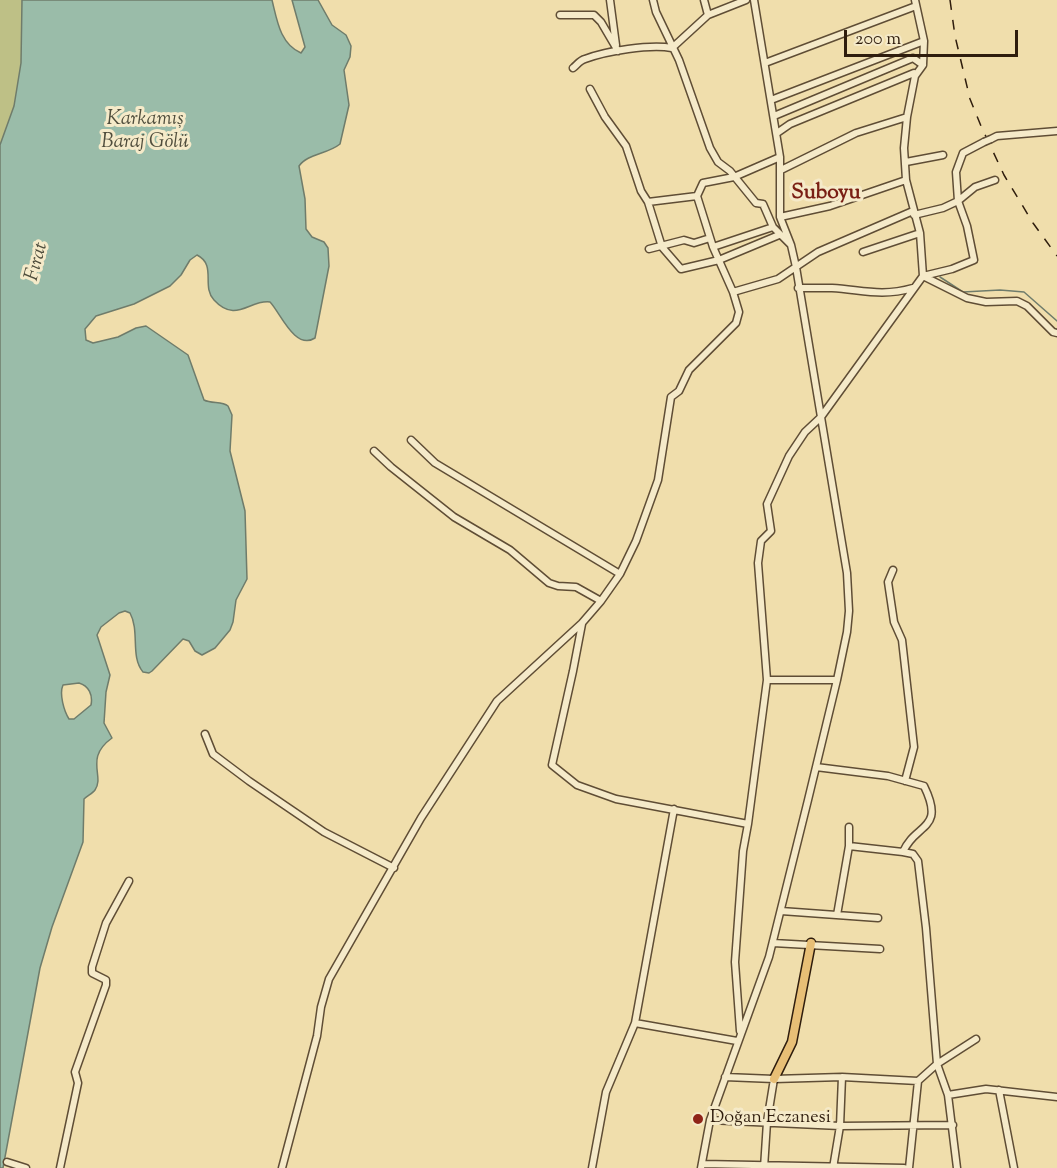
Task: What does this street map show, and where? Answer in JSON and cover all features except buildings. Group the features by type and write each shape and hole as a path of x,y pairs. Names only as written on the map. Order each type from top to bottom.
{"main road":[{"path":"774,1079 792,1042 811,943"}],"street":[{"path":"610,0 611,20 618,51"},
{"path":"653,0 656,12 679,60 710,148 718,162 756,203 763,204 773,227 791,245"},
{"path":"704,0 708,15"},
{"path":"672,48 708,15 746,0"},
{"path":"754,0 780,157 780,217 791,245 796,267 848,587 847,632 773,942 759,990 710,1120 702,1166 903,1168"},
{"path":"739,1038 735,962 742,851 748,824 767,680 758,564 761,541 771,531 767,504 789,456 805,432 821,417 922,276 920,233 906,180 904,148 915,76 923,65 924,41 916,3 765,63"},
{"path":"560,15 594,15 601,21 618,51"},
{"path":"771,100 924,41"},
{"path":"573,68 583,59 618,51 658,45 672,48"},
{"path":"774,116 913,58 923,65"},
{"path":"777,133 790,124 914,73 915,76"},
{"path":"590,90 611,126 626,146 641,191 648,202 662,247 681,268 719,260 779,235"},
{"path":"781,170 856,133 907,117"},
{"path":"922,276 952,269 974,260 967,226 958,201 956,172 963,153 997,136 1057,131"},
{"path":"906,162 944,155"},
{"path":"282,1168 317,1036 321,1007 329,979 421,818 497,701 582,623 620,574 636,541 658,480 671,397 679,391 689,370 736,323 739,312 734,292 713,247 697,196 703,183 734,177 780,157"},
{"path":"780,217 830,206 906,180"},
{"path":"734,292 778,279 818,252 914,213 943,208 958,201 975,187 995,180"},
{"path":"648,202 697,196"},
{"path":"713,247 773,227"},
{"path":"863,252 920,233"},
{"path":"649,249 684,240 694,243 710,238"},
{"path":"922,276 967,298 986,302 1017,301 1027,306 1053,332 1057,333"},
{"path":"798,288 834,288 874,294 913,288"},
{"path":"411,440 435,463 620,574"},
{"path":"374,451 454,517 510,550 549,583 576,587 601,601"},
{"path":"893,570 888,582 894,622 902,640 914,747 904,781"},
{"path":"582,623 552,765 577,785 616,800 748,824"},
{"path":"767,680 837,680"},
{"path":"205,734 213,754 249,781 324,832 394,868"},
{"path":"816,767 888,776 924,786 930,799 931,818 925,828 906,845 903,852"},
{"path":"592,1168 606,1092 635,1023 674,809"},
{"path":"837,915 849,846 849,827"},
{"path":"849,846 903,852 912,854 918,861 937,1064 948,1095 957,1168"},
{"path":"60,1168 78,1083 75,1072 106,985 106,980 92,973 92,967 106,923 129,881"},
{"path":"781,911 878,918"},
{"path":"773,942 880,949"},
{"path":"635,1023 739,1038"},
{"path":"909,1168 918,1082 937,1064 976,1039"},
{"path":"725,1077 774,1079 842,1077 918,1082"},
{"path":"833,1167 840,1126 842,1077"},
{"path":"764,1167 767,1122 774,1079"},
{"path":"948,1095 986,1089 1057,1097"},
{"path":"999,1090 1014,1168"},
{"path":"710,1120 840,1126 953,1125"},
{"path":"7,1162 26,1168"}],"green space":[{"path":"0,0 47,0 0,201"}],"water":[{"name":"Karkamış Baraj Gölü","path":"22,0 272,0 284,38 288,44 301,53 305,47 292,0 318,0 332,25 346,35 351,46 350,57 344,70 349,105 340,144 307,159 299,166 305,199 306,229 312,237 324,242 328,248 329,266 315,338 308,341 295,335 270,302 236,310 222,307 210,294 206,264 197,255 190,260 181,275 170,286 134,304 96,316 85,329 86,340 93,343 118,337 146,326 188,355 204,400 228,406 232,415 230,451 245,511 247,579 236,600 230,630 215,648 202,655 195,651 189,641 183,639 152,671 143,672 137,659 133,620 130,613 125,611 101,627 97,635 110,675 106,692 104,723 112,738 99,753 98,779 95,790 84,799 83,842 52,927 40,968 3,1168 0,1168 0,145 14,106 21,63","holes":["79,683 90,691 91,705 74,719 69,719 63,702 63,685"]}],"waterway":[{"path":"940,277 963,292 1000,290 1024,292 1057,321"}],"railway":[{"path":"950,0 955,36 970,99 981,126 1004,175 1033,223 1057,256"}],"place":[{"name":"Doğan Eczanesi","path":"698,1119"}],"district":[{"name":"Suboyu","path":"826,194"}],"water label":[{"name":"Fırat","path":"38,262"}]}
